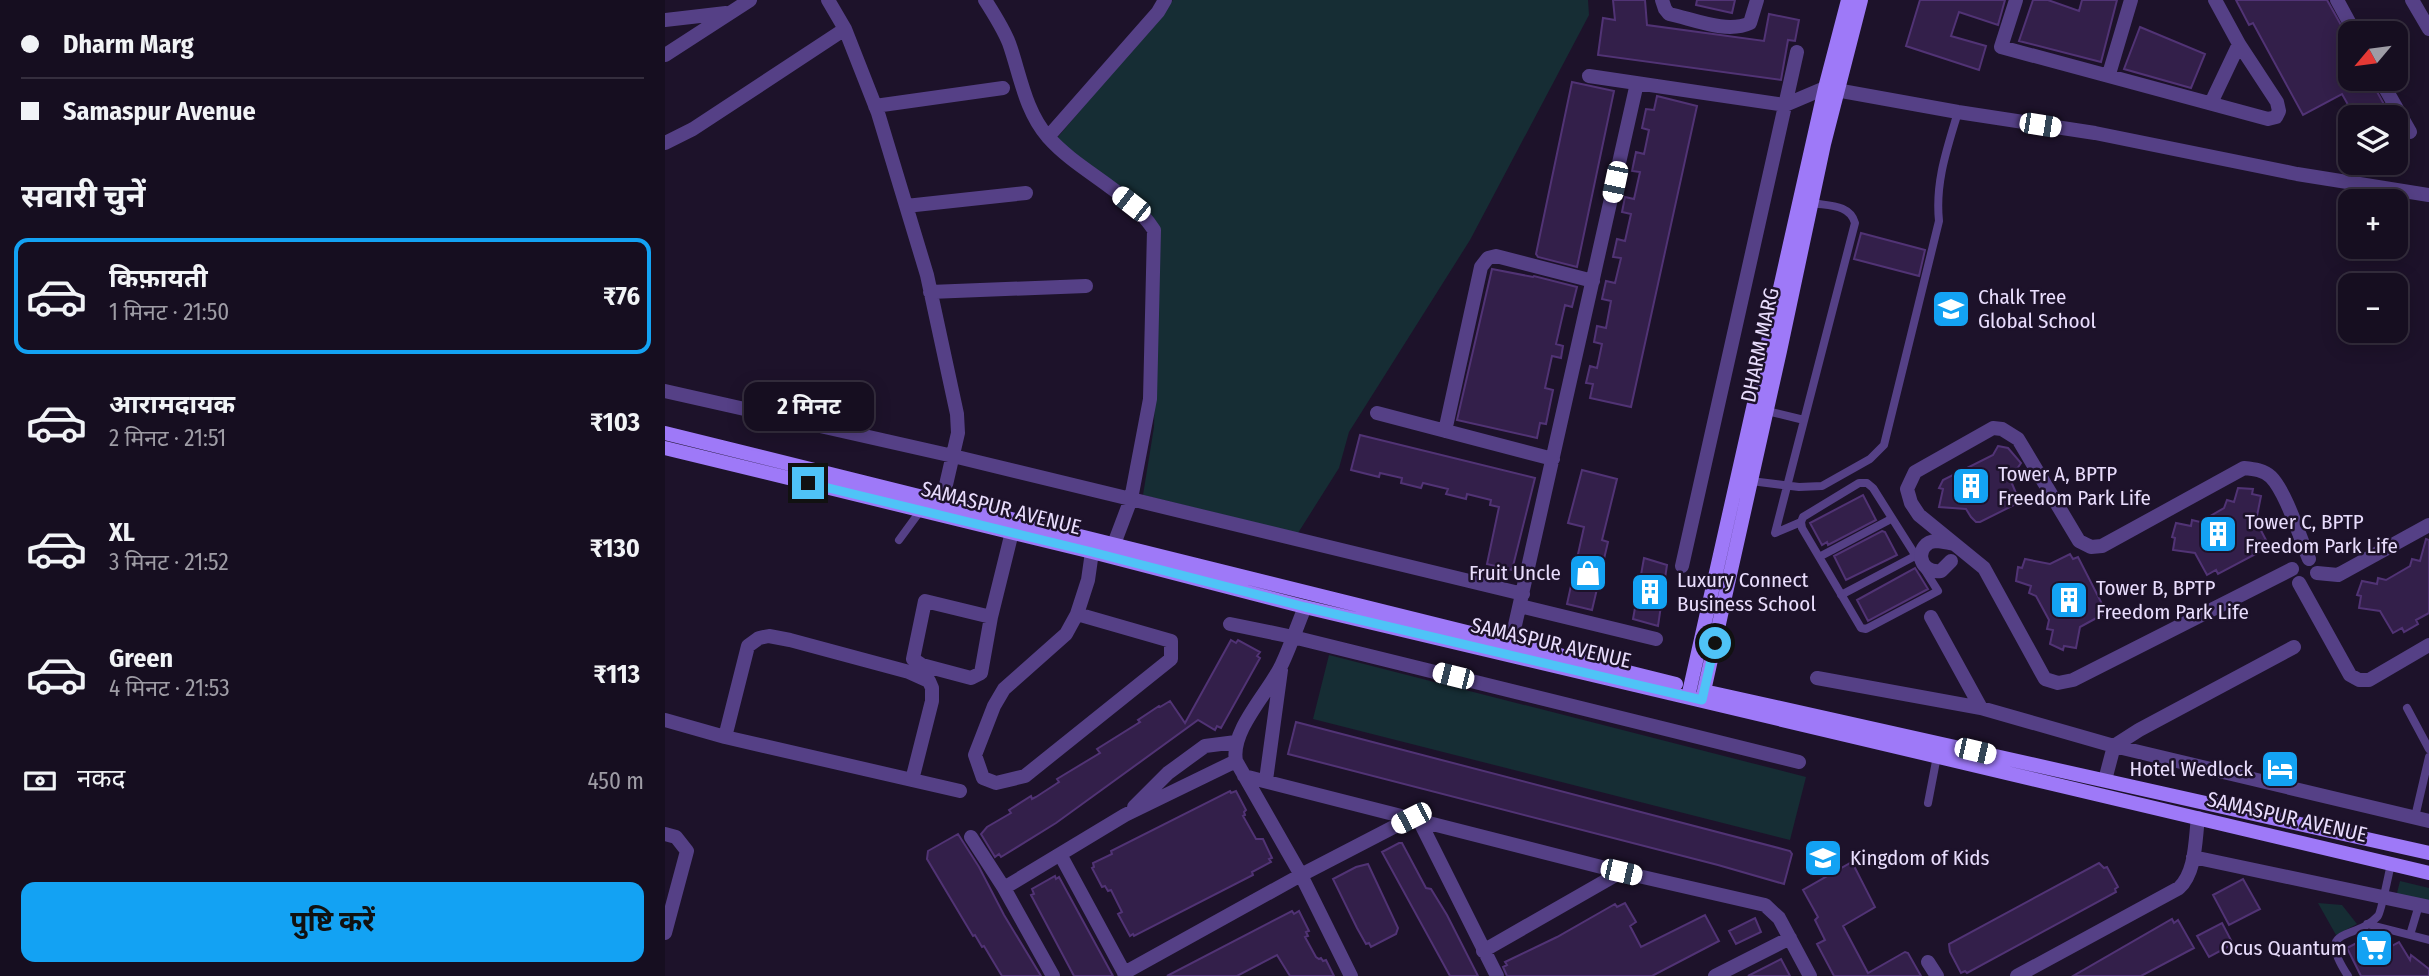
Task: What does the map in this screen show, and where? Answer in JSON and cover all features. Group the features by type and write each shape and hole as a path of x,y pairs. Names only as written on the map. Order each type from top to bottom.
{"main road":[{"name":"DHARM MARG","path":"1696,694 1767,411 1824,144 1848,0"},
{"name":"DHARM MARG","path":"1696,694 1832,89 1861,0"},
{"name":"SAMASPUR AVENUE","path":"665,433 875,492 921,510 1305,607 2429,853"},
{"name":"SAMASPUR AVENUE","path":"665,448 875,492 942,502 1511,643 1937,756 2429,873"}],"street":[{"path":"665,55 750,0"},
{"path":"828,0 845,29 875,106 930,292 957,414 958,433 942,502"},
{"path":"985,0 1008,40 1033,116 1048,137 1131,204 1154,230 1150,399 1131,499 1114,544"},
{"path":"1048,137 1158,12 1165,0"},
{"path":"1663,0 1669,14 1741,27 1750,23 1757,0"},
{"path":"2016,0 2001,47 2268,119 2276,117 2279,111 2277,102 2239,44 2215,0"},
{"path":"2109,74 2131,0"},
{"path":"2337,0 2348,21"},
{"path":"2412,0 2427,22"},
{"path":"665,20 730,13"},
{"path":"665,143 693,129 845,29"},
{"path":"2211,103 2239,44"},
{"path":"1682,566 1797,52"},
{"path":"1589,76 1785,105 1832,89 2095,134 2297,174 2429,195"},
{"path":"1511,643 1637,83"},
{"path":"875,106 1003,88"},
{"path":"2387,91 2410,132"},
{"path":"906,206 1026,193"},
{"path":"1445,431 1481,267 1488,258 1496,256 1593,281"},
{"path":"930,292 1086,286"},
{"path":"665,391 1131,499 1521,600 1656,639"},
{"path":"1377,413 1553,458"},
{"path":"2309,559 2298,560 2292,569 2073,680 2058,683 2045,679 1983,568 1915,509 1907,489 1915,472 1993,428 2011,433 2018,439 2079,541 2091,547 2102,546 2245,468 2259,470 2269,475 2279,488 2317,573"},
{"path":"2317,573 2338,575 2429,525"},
{"path":"991,617 925,601 913,659 922,665 971,678 981,673 991,617 1012,532"},
{"path":"1951,561 1941,571 1932,571 1921,561 1922,550 1934,541 1957,545"},
{"path":"1077,614 1171,641 1171,659 1025,776 996,783 983,778 975,755 994,706 1004,690 1066,634 1077,614 1088,580 1092,552"},
{"path":"2292,569 2293,577 2299,583 2350,675 2359,680 2369,680 2429,645"},
{"path":"2299,583 2310,582 2317,573"},
{"path":"1305,607 1282,665 1236,742 1235,761 1301,874 1351,976"},
{"path":"1931,617 1980,708"},
{"path":"1230,624 1293,637 1799,762"},
{"path":"725,737 748,646 759,638 790,640 909,672 929,681 932,701 912,780"},
{"path":"2105,780 2114,746 2294,647"},
{"path":"1266,780 1282,665"},
{"path":"1817,678 1980,708 2114,746 2422,819"},
{"path":"665,720 725,737 960,791"},
{"path":"1125,815 1168,773 1196,752 1216,743 1236,742"},
{"path":"1004,888 1125,815 1235,761"},
{"path":"1244,776 1621,872 1765,905 1779,918 1810,976"},
{"path":"2017,976 2179,888 2186,881 2193,857 2198,818"},
{"path":"1061,856 1125,974 1301,874 1415,819"},
{"path":"1415,819 1497,976"},
{"path":"665,834 676,837 687,851 665,933"},
{"path":"971,837 1004,888 1053,976"},
{"path":"2193,857 2424,906"},
{"path":"1483,951 1621,872"},
{"path":"1715,976 1790,938"},
{"path":"1928,962 1937,976"}],"lane":[{"path":"1751,481 1822,485 1870,459 1884,445 1939,221 1937,189 1958,112"},
{"path":"1801,522 1775,533 1855,223 1850,212 1842,208 1812,204"},
{"path":"1767,411 1804,421"},
{"path":"1859,483 1867,483 1873,488 1891,519 1938,591 1871,628 1861,628 1801,522 1803,517 1859,483"},
{"path":"898,540 921,510"},
{"path":"1819,557 1891,519"},
{"path":"1842,595 1915,556"},
{"path":"2407,708 2429,749"},
{"path":"1928,803 1937,756"},
{"path":"2422,819 2429,757"},
{"path":"2348,976 2334,953 2335,946 2344,934 2367,924 2379,915 2391,864"},
{"path":"2410,935 2424,906"},
{"path":"2367,924 2429,940"}],"shaded area":[{"path":"1173,0 1588,0 1589,15 1470,240 1349,432 1339,468 1298,533 1143,495 1154,427 1159,232 1057,138"},
{"path":"1329,655 1806,777 1790,840 1313,719"},
{"path":"2400,881 2429,888 2429,905 2396,897"},
{"path":"2318,903 2342,905 2357,924 2336,935"}],"building":[{"path":"1613,0 1645,0 1647,25 1764,41 1769,14 1799,20 1795,41 1788,40 1781,80 1598,55 1603,18 1615,20"},
{"path":"1697,0 1735,0 1732,13 1696,5"},
{"path":"1920,0 2005,0 1998,25 1959,12 1951,36 1986,46 1979,70 1906,46"},
{"path":"2033,0 2048,0 2079,11 2082,0 2117,0 2101,62 2019,41"},
{"path":"2236,0 2327,0 2339,21 2338,91 2377,91 2384,105 2348,105 2342,94 2303,115 2253,23 2249,25"},
{"path":"2140,27 2205,54 2191,88 2124,69"},
{"path":"1572,82 1614,91 1577,267 1538,257 1536,254"},
{"path":"1657,96 1697,106 1631,407 1590,398 1593,384 1586,383 1590,366 1597,368 1602,344 1594,342 1597,326 1606,328 1611,301 1602,299 1606,281 1615,283 1621,258 1613,257 1617,239 1625,241 1631,214 1622,212 1625,197 1634,199 1640,172 1632,171 1636,152 1644,154 1649,130 1642,128 1646,109 1654,110"},
{"path":"1861,233 1925,250 1919,276 1854,259"},
{"path":"1492,269 1577,287 1572,307 1565,305 1556,344 1563,346 1561,358 1552,356 1545,388 1553,390 1546,424 1540,423 1537,438 1457,420"},
{"path":"1360,435 1535,478 1512,570 1487,564 1499,507 1490,505 1491,500 1467,494 1466,499 1446,494 1448,489 1423,483 1421,488 1401,483 1402,478 1380,473 1379,477 1351,470"},
{"name":"Tower A, BPTP Freedom Park Life","path":"1998,446 2008,448 2021,463 2010,479 2019,500 2016,504 1980,522 1976,522 1966,509 1939,507 1943,489 1939,488 1943,480 1993,455"},
{"path":"1582,470 1617,479 1602,540 1608,542 1592,610 1567,604 1584,527 1568,523"},
{"name":"Tower C, BPTP Freedom Park Life","path":"2238,488 2253,489 2252,494 2261,496 2256,521 2267,542 2262,544 2265,549 2218,574 2216,570 2207,575 2195,553 2173,550 2175,538 2172,537 2176,523 2191,526 2192,520 2200,522 2224,508 2227,500 2234,502"},
{"path":"1863,495 1876,520 1828,545 1827,542 1822,545 1810,523"},
{"path":"1882,531 1897,555 1846,580 1834,556"},
{"path":"2426,539 2429,540 2429,613 2416,620 2418,624 2404,632 2402,628 2393,633 2380,611 2359,608 2361,596 2357,595 2362,581 2377,584 2378,578 2386,580 2410,566 2412,559 2420,561"},
{"name":"Tower B, BPTP Freedom Park Life","path":"2070,554 2073,559 2078,557 2102,604 2097,606 2102,615 2080,627 2076,648 2064,646 2063,650 2050,644 2053,630 2047,629 2049,620 2036,596 2029,593 2031,586 2016,581 2018,567 2022,568 2025,559 2050,564"},
{"name":"Luxury Connect Business School","path":"1644,558 1667,565 1658,626 1633,619"},
{"path":"1915,568 1928,589 1868,621 1857,600"},
{"path":"1231,640 1236,643 1238,640 1260,652 1257,656 1260,658 1221,728 1217,726 1215,730 1198,720 1056,823 1001,857 999,854 995,857 981,834 987,827 1011,813 1009,810 1059,782 1057,779 1100,753 1097,749 1140,722 1138,720 1159,706 1170,701 1185,723"},
{"path":"1296,722 1790,851 1792,854 1784,884 1288,754"},
{"path":"1230,791 1236,791 1246,810 1243,816 1256,839 1263,839 1272,858 1269,859 1271,862 1252,872 1253,875 1130,936 1118,914 1122,912 1111,890 1102,887 1092,868 1093,863 1112,854 1111,851"},
{"path":"958,834 1041,976 1002,976 984,946 973,936 927,859 928,851"},
{"path":"1402,843 1426,888 1431,889 1447,915 1478,976 1450,976 1382,852"},
{"path":"1852,862 1875,907 1843,926 1868,973 1905,952 1921,976 1834,976 1817,944 1825,940 1815,920 1818,917 1803,890"},
{"path":"2099,863 2104,868 2107,867 2118,887 2116,892 1967,973 1961,973 1950,952 1949,944"},
{"path":"1368,864 1398,928 1396,934 1371,947 1369,943 1366,944 1357,928 1333,879"},
{"path":"1055,876 1056,879 1059,877 1113,976 1074,976 1031,895 1034,894 1032,889"},
{"path":"2243,879 2260,909 2229,925 2213,895"},
{"path":"1625,903 1636,922 1630,926 1641,947 1705,915 1719,941 1652,976 1507,976 1503,967 1507,965 1505,962 1557,937 1615,904 1617,907"},
{"path":"1292,911 1294,914 1299,911 1309,931 1305,937 1316,957 1326,960 1334,976 1290,976 1277,955 1237,976 1167,976"},
{"path":"1755,918 1761,932 1736,944 1729,931"},
{"path":"2172,919 2174,923 2178,920 2194,948 2141,976 2073,976"},
{"path":"2222,923 2233,944 2209,957 2197,936"},
{"path":"2368,937 2377,954 2399,942 2410,960 2411,955 2429,969 2429,976 2361,976 2347,948"},
{"path":"1781,959 1790,976 1748,976"}],"place":[{"name":"Chalk Tree Global School","path":"1951,309"},
{"name":"Tower A, BPTP Freedom Park Life","path":"1971,486"},
{"name":"Tower C, BPTP Freedom Park Life","path":"2218,534"},
{"name":"Fruit Uncle","path":"1588,573"},
{"name":"Luxury Connect Business School","path":"1650,592"},
{"name":"Tower B, BPTP Freedom Park Life","path":"2069,600"},
{"name":"Hotel Wedlock","path":"2280,769"},
{"name":"Kingdom of Kids","path":"1823,858"},
{"name":"Ocus Quantum","path":"2374,948"}],"route":[{"path":"808,483 1305,607 1702,700 1715,643"}]}
